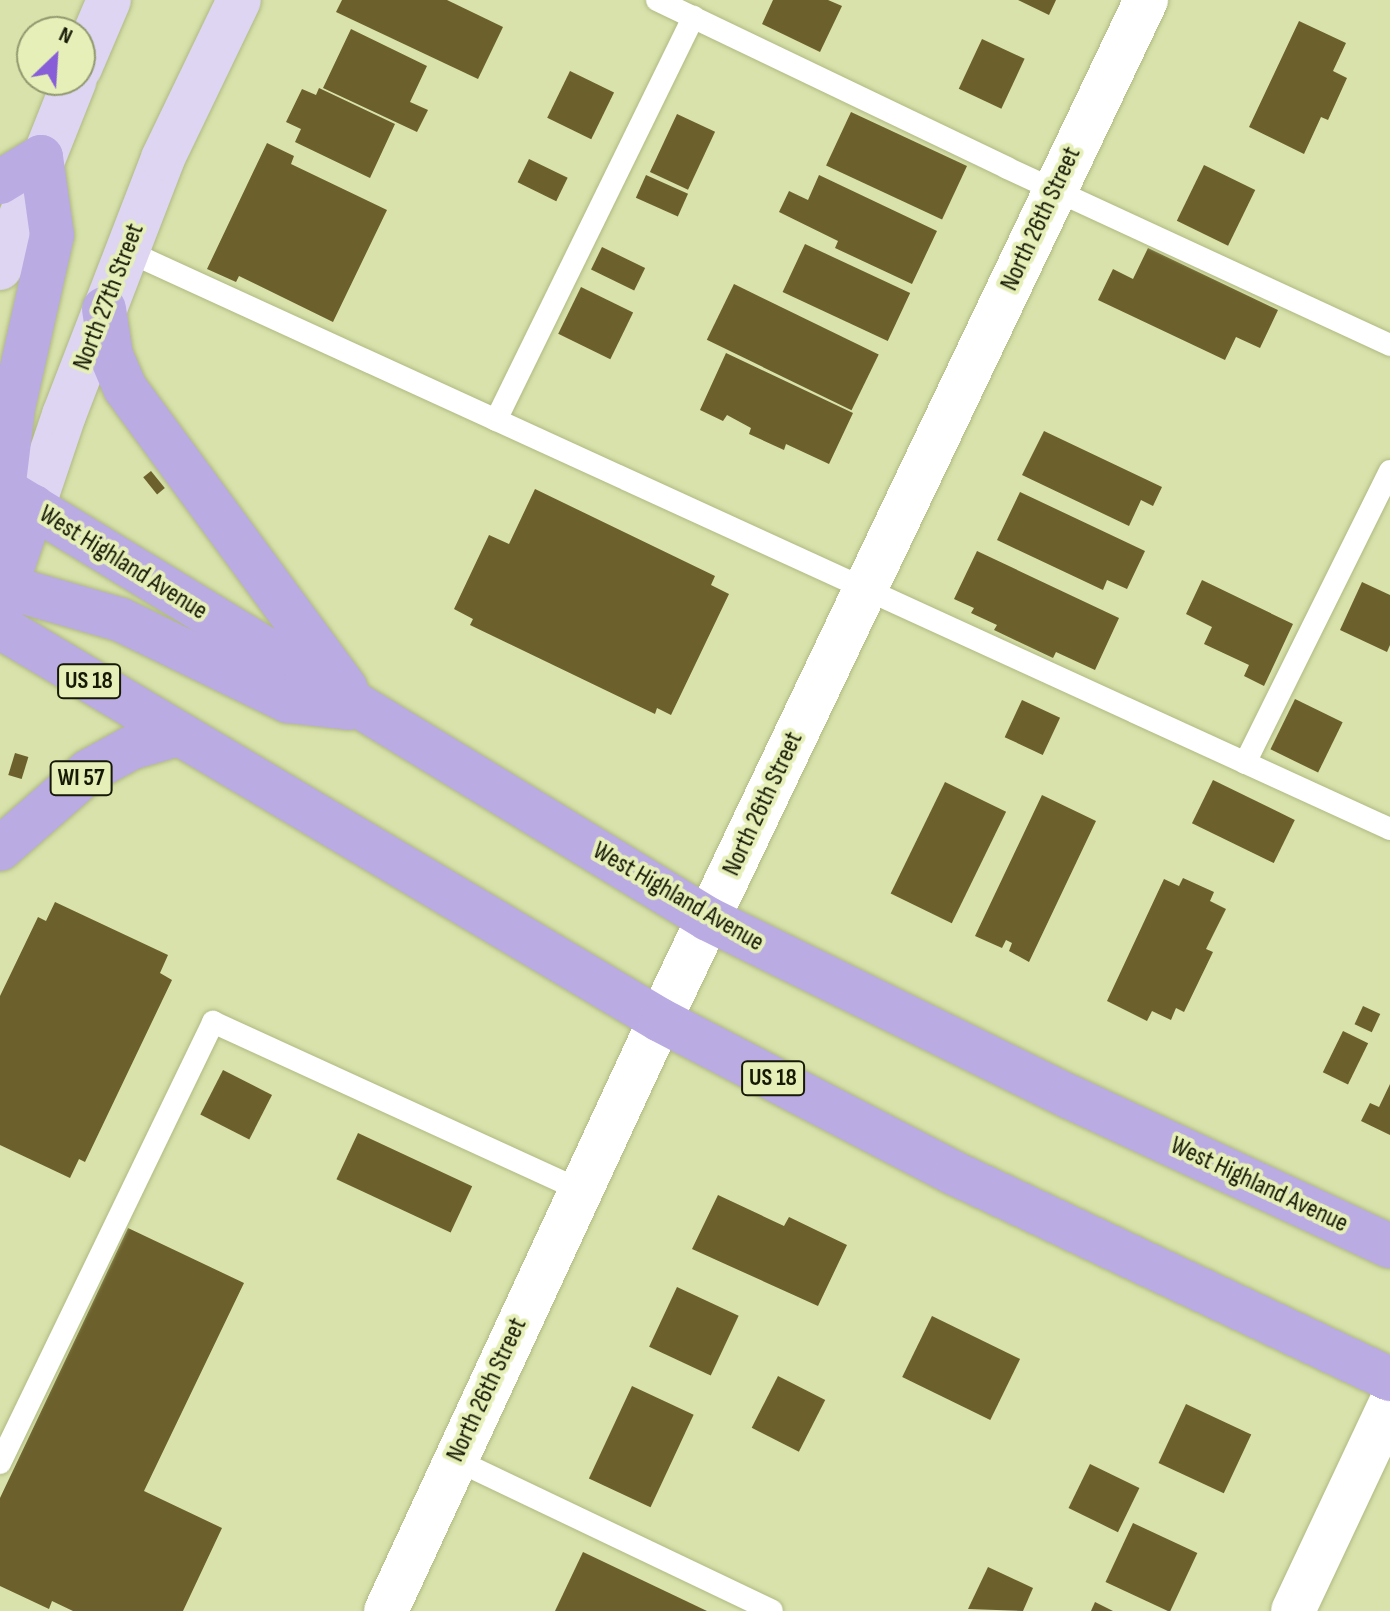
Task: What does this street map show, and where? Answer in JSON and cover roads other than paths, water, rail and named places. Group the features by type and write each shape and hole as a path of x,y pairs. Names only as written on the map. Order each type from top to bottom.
{"main road":[{"path":"96,30 109,0"},
{"name":"North 27th Street","path":"2,600 7,501 104,309 163,158 239,0"},
{"path":"0,268 41,157 68,96"},
{"path":"0,182 41,157"},
{"path":"7,501 13,408 52,235 41,157"},
{"path":"104,309 111,355 125,388 361,708"},
{"name":"West Highland Avenue","path":"7,501 361,708 708,919 1070,1097 1390,1246"},
{"path":"2,600 121,620 288,701 361,708"},
{"name":"US 18","path":"2,600 179,734 660,1020 956,1174 1390,1379"},
{"name":"WI 57","path":"0,849 89,771 131,748 179,734"}],"street":[{"name":"North 26th Street","path":"386,1611 660,1020 1146,0"},
{"path":"1293,1611 1390,1405"}],"lane":[{"path":"657,0 1055,190 1390,345"},
{"path":"496,420 693,17"},
{"path":"127,251 1390,829"},
{"path":"1245,763 1390,471"},
{"path":"0,1463 213,1022 580,1190"},
{"path":"454,1459 772,1611"}]}
